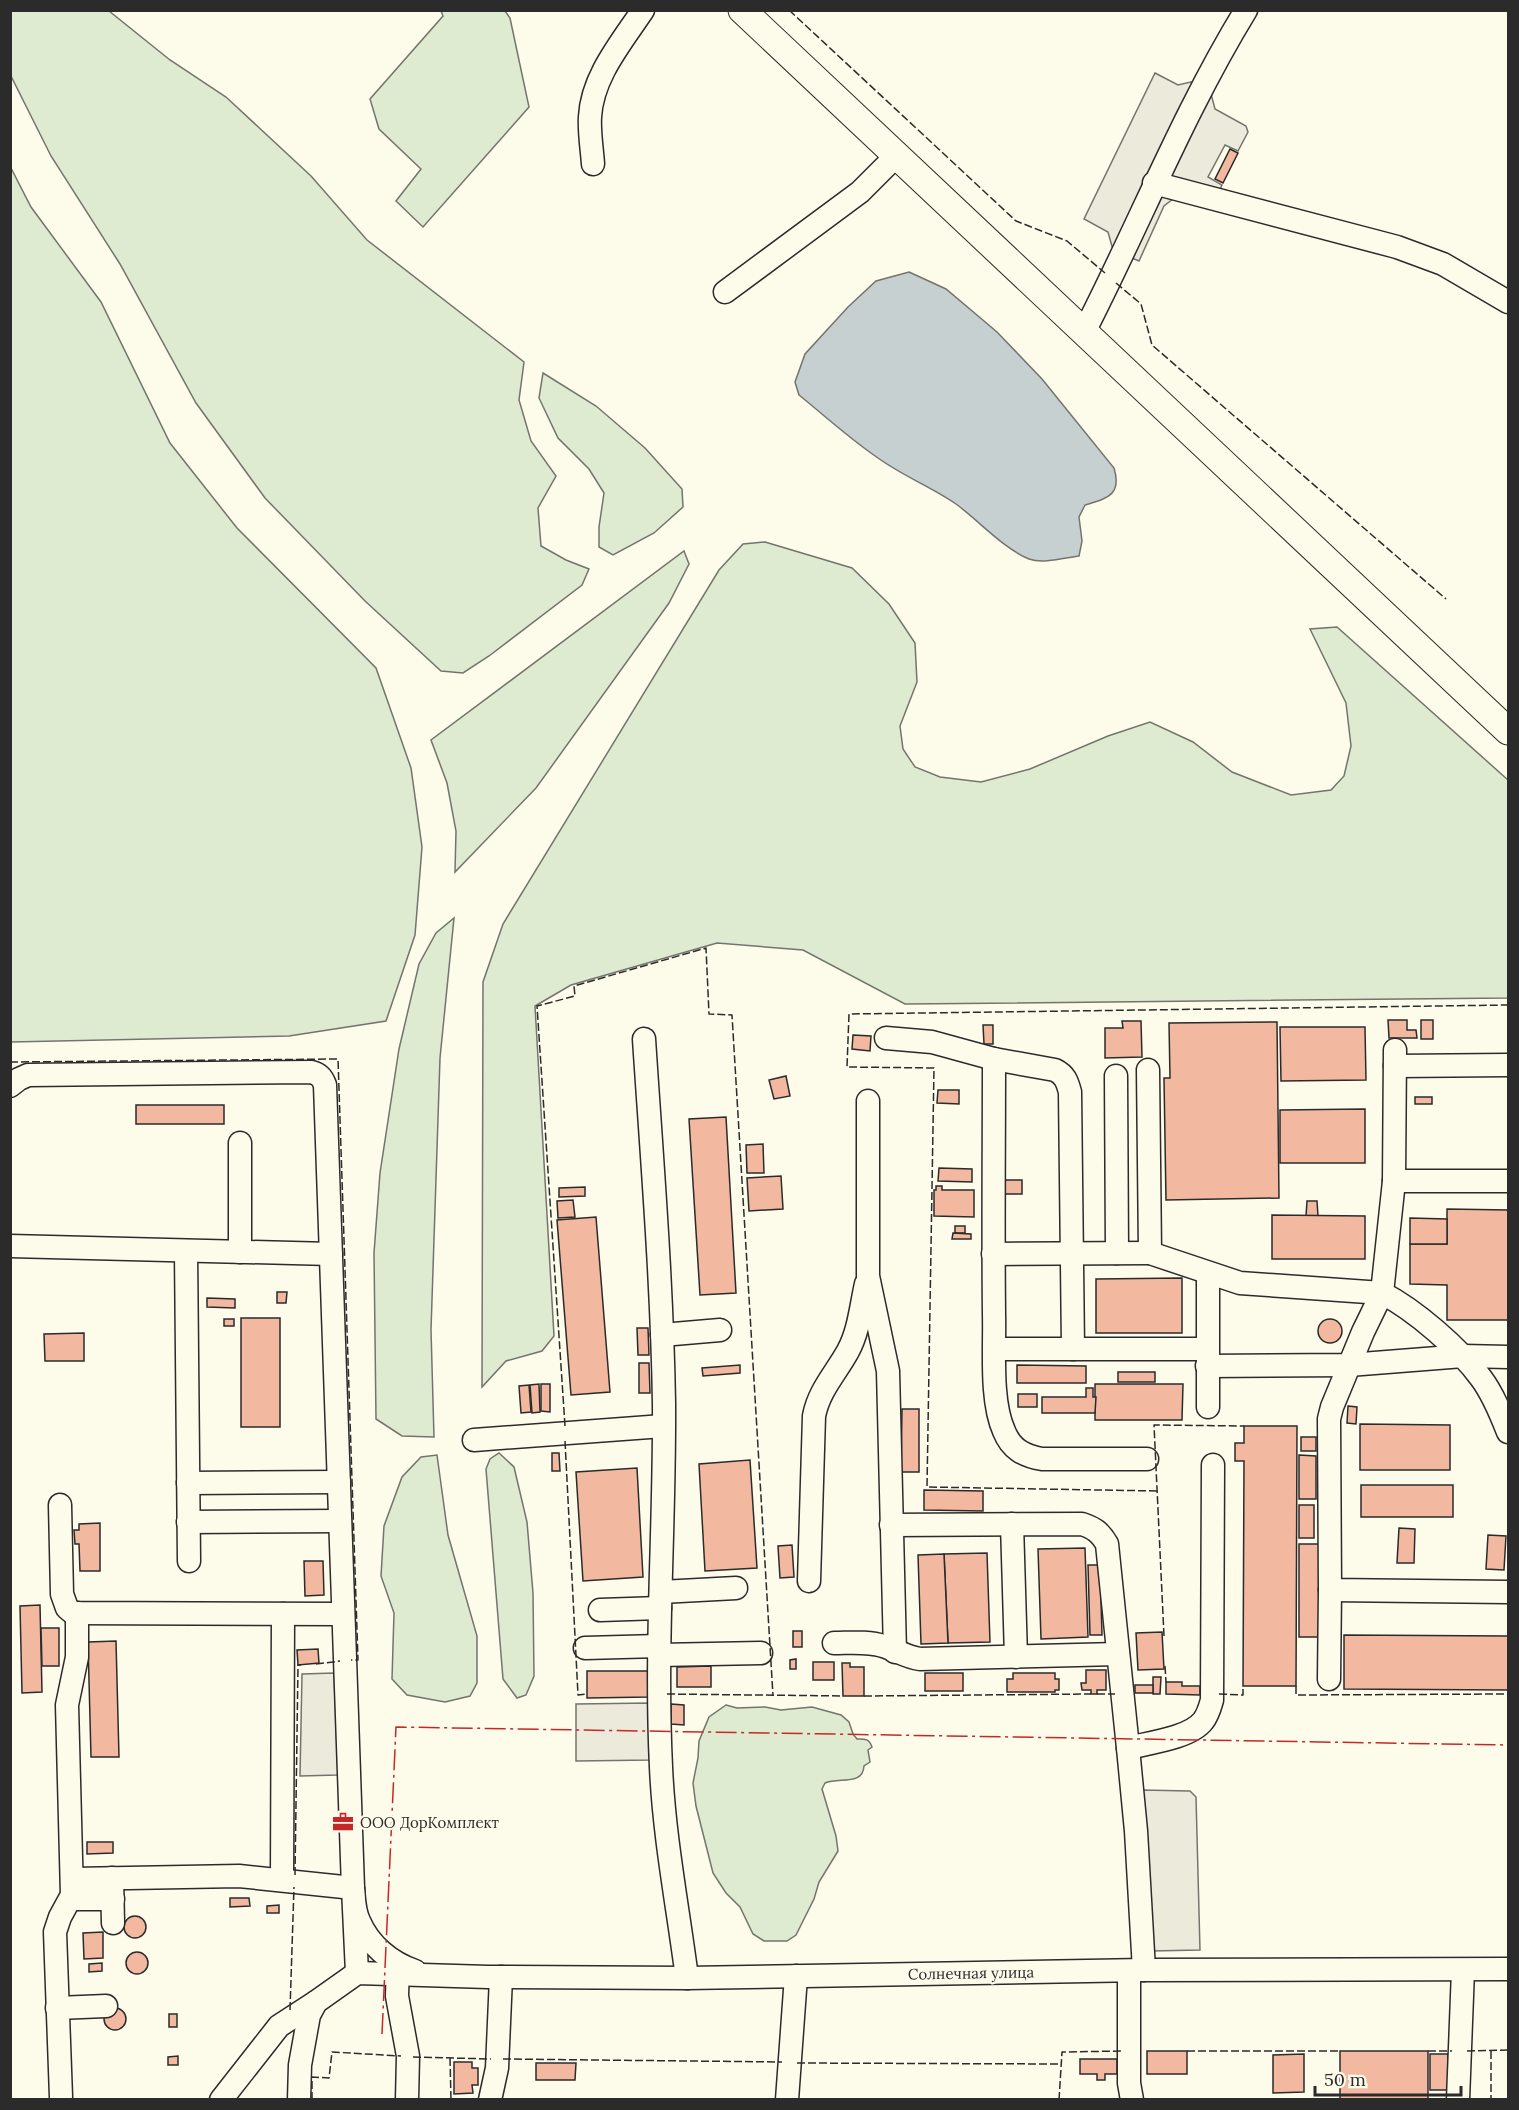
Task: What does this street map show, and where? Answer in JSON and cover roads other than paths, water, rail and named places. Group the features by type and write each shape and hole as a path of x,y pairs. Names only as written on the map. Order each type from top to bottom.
{"main road":[{"path":"742,10 1509,730"}],"street":[{"path":"593,164 590,117 593,95 604,68 643,10"},
{"path":"1084,332 1154,183 1228,40 1246,10"},
{"path":"725,292 860,192 896,156"},
{"path":"1154,183 1397,247 1443,264 1509,302"},
{"path":"886,1038 932,1042 994,1059 1055,1070 1062,1073 1067,1080 1070,1092 1073,1349"},
{"path":"644,1039 662,1335 663,1426 659,1651 663,1797 687,1978"},
{"path":"1329,1679 1329,1419 1349,1365 1382,1293 1394,1181 1395,1058 1509,1065"},
{"path":"994,1059 994,1350 998,1416 1010,1442 1018,1452 1029,1457 1147,1459"},
{"path":"1148,1070 1150,1253"},
{"path":"10,1086 19,1078 28,1075 311,1072 317,1073 325,1085 352,1888 357,1972"},
{"path":"1116,1076 1117,1253"},
{"path":"868,1101 868,1276 888,1371 895,1652"},
{"path":"240,1143 240,1252"},
{"path":"1394,1181 1509,1181"},
{"path":"10,1246 331,1254"},
{"path":"186,1251 189,1561"},
{"path":"993,1254 1150,1253 1240,1283 1382,1293 1400,1303 1463,1356 1494,1398 1509,1432"},
{"path":"1208,1274 1208,1407"},
{"path":"808,1581 816,1403 849,1350 855,1334 868,1276"},
{"path":"662,1335 720,1330"},
{"path":"994,1350 1073,1349 1349,1365 1463,1356 1509,1357"},
{"path":"474,1440 663,1426"},
{"path":"1128,1748 1185,1733 1203,1722 1209,1712 1212,1700 1213,1466"},
{"path":"188,1484 339,1482"},
{"path":"60,1505 62,1594 67,1608 77,1614 343,1614"},
{"path":"188,1522 340,1521"},
{"path":"1012,1524 1016,1657"},
{"path":"891,1525 1082,1524 1092,1527 1102,1535 1107,1544 1136,1831 1136,1970 1129,2083 1132,2100"},
{"path":"600,1610 736,1588"},
{"path":"1330,1590 1509,1592"},
{"path":"61,2097 55,1932 72,1889 67,1705 77,1657 77,1614"},
{"path":"282,1880 283,1614"},
{"path":"834,1643 870,1643 884,1646 904,1656 920,1659 1118,1654"},
{"path":"585,1648 761,1653"},
{"path":"72,1889 112,1888 239,1876 352,1888"},
{"path":"112,1888 113,1923"},
{"path":"352,1888 358,1921 377,1948 398,1969 397,1996 408,2056 407,2100"},
{"path":"221,2100 279,2026 357,1972 398,1969"},
{"name":"Солнечная улица","path":"398,1969 434,1976 687,1978 1136,1970 1509,1969"},
{"path":"1458,2100 1463,1970"},
{"path":"787,2100 796,1976"},
{"path":"490,2100 497,2068 501,1977"},
{"path":"299,2100 300,2065 306,2025 316,2002"},
{"path":"57,2008 106,2006"}],"place":[{"name":"ООО ДорКомплект","path":"343,1822"}]}
